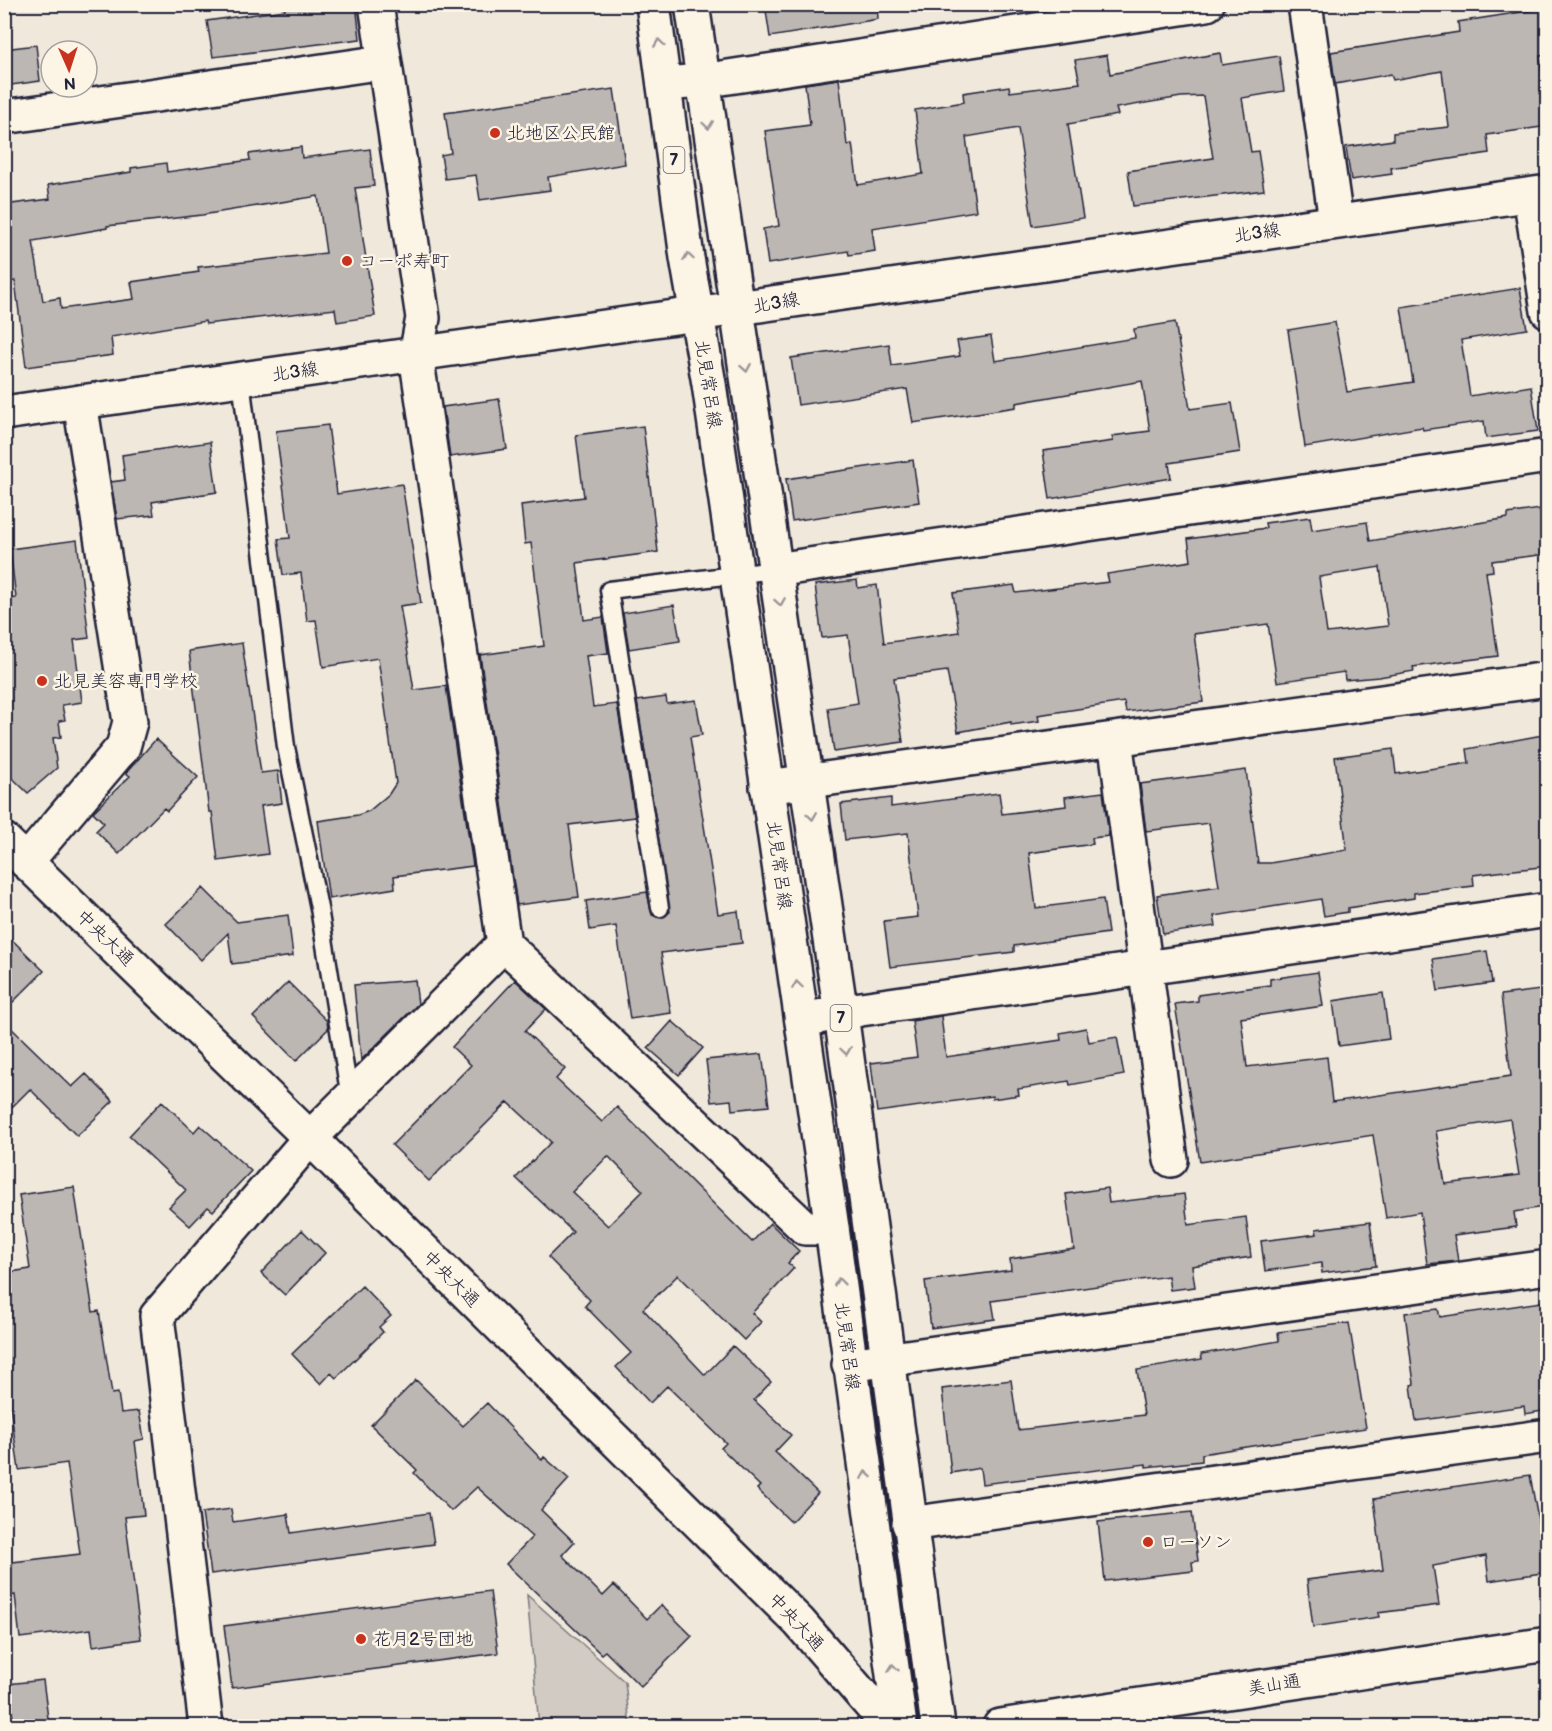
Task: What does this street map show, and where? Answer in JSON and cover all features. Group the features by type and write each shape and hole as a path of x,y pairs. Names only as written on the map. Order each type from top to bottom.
{"street":[{"path":"376,4 423,318 416,355 504,944 805,1228 832,1228"},
{"name":"北見常呂線","path":"653,4 832,1228 900,1726"},
{"name":"7","path":"692,4 841,1014 938,1726"},
{"path":"664,84 702,81 1207,4"},
{"path":"1305,4 1336,221"},
{"path":"4,117 384,62"},
{"path":"1539,194 1548,311"},
{"name":"北3線","path":"4,413 736,310 1336,221 1539,194"},
{"path":"15,851 123,747 130,722 80,402"},
{"path":"775,570 1548,456"},
{"path":"767,788 1548,679"},
{"path":"1115,739 1171,1160"},
{"name":"中央大通","path":"15,851 310,1138 799,1622 889,1726"},
{"path":"802,1020 1146,967 1548,910"},
{"path":"206,1726 157,1316 310,1138 504,944"},
{"path":"849,1365 1548,1267"},
{"path":"909,1524 1548,1436"},
{"name":"美山通","path":"1000,1726 1548,1644"}],"lane":[{"path":"241,380 286,747 318,908 350,1098"},
{"path":"660,908 609,590 775,570"}],"shaded area":[{"path":"527,1595 625,1682 630,1726 539,1726"}],"building":[{"path":"284,4 356,4 360,39 213,57 207,21 285,10"},
{"path":"765,4 877,4 878,19 770,37"},
{"path":"1548,8 1548,55 1540,56 1548,126 1487,135 1489,153 1391,168 1392,174 1351,180 1346,147 1393,140 1393,133 1449,127 1442,71 1393,80 1391,74 1335,84 1331,52 1459,32 1458,22"},
{"path":"36,45 39,81 4,86 4,49"},
{"path":"1220,53 1222,65 1279,56 1284,91 1242,98 1251,152 1258,151 1264,190 1133,206 1128,171 1213,158 1203,96 1181,97 1116,108 1118,115 1068,124 1083,218 1033,226 1018,128 966,137 976,211 872,228 875,251 849,255 848,251 768,264 763,229 779,226 765,131 810,125 805,84 839,79 847,145 852,144 858,185 923,174 915,110 964,102 963,93 1009,86 1010,92 1080,83 1075,60 1107,55 1110,74"},
{"path":"614,89 625,164 548,177 550,190 480,200 476,175 445,179 441,155 451,153 445,113"},
{"path":"301,147 302,158 370,149 374,186 355,188 375,316 337,322 335,309 206,324 205,321 111,337 113,355 26,367 15,281 9,282 4,255 4,205 50,199 48,185 131,172 131,168 166,163 167,172 250,160 249,154","holes":["318,196 326,253 198,267 199,272 131,282 134,299 61,309 60,298 43,301 33,241 107,228 107,226 202,215"]},
{"path":"1520,288 1527,329 1461,340 1470,396 1531,386 1538,431 1486,438 1484,421 1423,430 1422,427 1305,447 1288,330 1335,322 1347,392 1413,382 1401,307"},
{"path":"1175,322 1190,409 1232,403 1240,452 1169,463 1171,478 1050,499 1043,451 1113,441 1112,436 1150,431 1142,381 1016,403 1016,407 913,423 907,389 798,405 791,358 889,344 892,366 960,356 957,341 991,336 995,361 1135,338 1134,329"},
{"path":"499,399 507,449 450,457 443,407"},
{"path":"328,425 337,494 402,484 421,603 400,606 414,690 446,686 473,866 394,876 395,888 329,899 318,821 358,815 369,811 389,794 396,783 378,658 323,667 316,620 307,621 301,573 283,575 278,539 290,538 276,431"},
{"path":"643,426 658,552 577,563 584,620 603,617 608,653 586,656 593,707 617,704 635,817 569,825 579,897 517,905 480,655 544,646 531,543 525,544 521,505 584,497 576,435"},
{"path":"210,442 217,492 152,502 154,515 117,519 111,482 125,480 122,455"},
{"path":"913,460 919,502 792,521 786,479"},
{"path":"1540,509 1547,554 1492,561 1493,571 1486,572 1498,656 1413,667 1414,671 1379,677 1345,680 1344,672 1277,682 1268,624 1194,634 1203,702 1126,712 1124,702 1038,715 1039,721 1011,725 1011,722 958,732 947,671 894,678 903,742 834,752 828,708 858,703 848,635 822,638 815,585 857,580 858,588 877,585 884,643 959,632 953,593 1014,585 1016,593 1109,582 1107,574 1191,561 1188,539 1266,528 1265,523 1310,517 1312,530 1367,522 1370,541 1508,518 1508,514","holes":["1380,567 1388,626 1327,633 1319,577"]},
{"path":"77,540 89,638 74,640 82,702 62,705 65,720 59,721 61,737 53,738 57,768 28,793 4,770 4,599 16,598 10,549"},
{"path":"674,605 680,641 629,649 623,613"},
{"path":"242,643 261,773 278,771 282,803 261,806 268,854 218,861 212,812 209,812 189,651"},
{"path":"666,697 667,704 696,700 702,735 690,737 718,914 738,911 742,943 661,953 671,1013 630,1019 616,926 590,930 586,901 647,892 652,915 661,918 670,912 637,701"},
{"path":"1548,734 1548,866 1473,875 1474,886 1414,893 1414,898 1348,908 1348,912 1324,916 1321,899 1214,916 1216,926 1163,934 1157,895 1219,886 1209,823 1146,831 1140,784 1246,770 1258,863 1270,863 1347,850 1335,757 1393,749 1396,774 1469,763 1467,749"},
{"path":"156,739 198,777 167,811 164,808 119,854 96,831 104,823 93,812 130,776 126,773"},
{"path":"1103,792 1109,836 1092,838 1093,844 1029,853 1036,908 1103,899 1108,933 1014,946 1014,952 890,967 884,921 918,917 908,833 845,840 841,804 891,798 891,807 999,793 1002,814 1066,806 1065,797"},
{"path":"203,888 237,922 288,915 293,956 232,964 228,933 201,960 166,924"},
{"path":"4,932 44,971 4,1011"},
{"path":"1487,951 1492,983 1438,991 1433,959"},
{"path":"1318,972 1323,1006 1241,1018 1247,1067 1327,1057 1332,1102 1511,1076 1501,995 1548,989 1548,1206 1514,1212 1516,1227 1454,1235 1458,1261 1427,1264 1420,1212 1386,1218 1373,1135 1200,1162 1175,1004 1198,1001 1198,995 1270,985 1270,979","holes":["1510,1119 1519,1175 1445,1184 1436,1131"]},
{"path":"415,980 418,1004 361,1060 354,985"},
{"path":"515,980 546,1009 525,1031 565,1069 556,1079 602,1122 617,1107 752,1242 770,1223 799,1251 788,1263 794,1268 752,1313 761,1322 744,1340 678,1275 643,1309 705,1375 733,1346 771,1382 754,1400 791,1435 775,1452 818,1493 791,1522 757,1489 760,1486 721,1448 726,1443 667,1386 650,1403 616,1367 631,1353 585,1306 590,1300 548,1257 573,1232 516,1178 551,1142 508,1102 429,1181 392,1145 471,1065 452,1047","holes":["608,1156 643,1191 608,1226 572,1192"]},
{"path":"288,982 327,1021 328,1029 296,1061 253,1017"},
{"path":"1383,993 1389,1039 1339,1046 1333,1001"},
{"path":"941,1016 946,1057 1061,1040 1060,1033 1086,1028 1089,1042 1117,1037 1124,1075 1070,1085 1069,1081 1018,1089 1019,1095 992,1099 992,1096 877,1112 871,1063 917,1057 912,1021"},
{"path":"4,1021 72,1087 86,1074 113,1101 77,1136 30,1089 4,1115"},
{"path":"672,1021 703,1048 679,1075 648,1048"},
{"path":"762,1054 769,1106 732,1110 731,1100 711,1102 706,1060"},
{"path":"162,1101 194,1132 200,1125 251,1171 213,1211 208,1207 190,1226 169,1207 186,1190 129,1136"},
{"path":"74,1187 93,1312 99,1311 112,1394 118,1393 121,1413 139,1411 144,1439 135,1441 144,1515 125,1517 141,1639 93,1646 91,1629 20,1638 15,1595 4,1596 4,1563 80,1554 67,1463 19,1470 9,1398 4,1399 4,1273 30,1269 19,1195"},
{"path":"1107,1188 1109,1203 1184,1194 1188,1225 1246,1217 1251,1257 1192,1266 1195,1287 1170,1290 1168,1276 992,1301 995,1319 931,1328 925,1281 1011,1270 1010,1259 1074,1249 1066,1194"},
{"path":"1370,1222 1376,1266 1322,1273 1321,1263 1265,1271 1261,1241 1317,1234 1316,1229"},
{"path":"302,1230 325,1253 285,1295 261,1273"},
{"path":"362,1286 391,1316 379,1327 383,1332 336,1378 331,1373 321,1384 292,1354"},
{"path":"1548,1301 1548,1410 1525,1414 1524,1406 1416,1421 1405,1313 1438,1309 1440,1317"},
{"path":"1349,1323 1366,1428 1202,1454 1202,1461 1146,1467 1146,1464 982,1484 980,1468 951,1473 942,1389 1011,1380 1018,1430 1144,1415 1137,1370 1202,1359 1201,1354 1279,1341 1278,1332"},
{"path":"416,1380 463,1426 487,1403 542,1460 544,1457 569,1479 541,1510 574,1542 562,1555 603,1596 614,1585 647,1619 661,1605 692,1636 641,1687 605,1651 601,1654 506,1564 532,1537 477,1487 451,1511 414,1473 417,1470 371,1425"},
{"path":"1530,1475 1539,1525 1542,1525 1548,1572 1489,1581 1486,1556 1433,1566 1439,1605 1378,1613 1379,1617 1313,1627 1307,1580 1383,1570 1374,1499"},
{"path":"231,1509 233,1522 288,1514 291,1533 429,1513 434,1544 211,1574 202,1513"},
{"name":"ローソン","path":"1192,1512 1198,1561 1192,1562 1193,1571 1105,1581 1098,1522"},
{"name":"花月2号団地","path":"490,1591 498,1653 232,1688 224,1626"},
{"path":"43,1680 49,1726 14,1726 8,1684"}],"place":[{"name":"北地区公民館","path":"495,133"},
{"name":"コーポ寿町","path":"347,261"},
{"name":"北見美容専門学校","path":"42,681"},
{"name":"ローソン","path":"1148,1542"},
{"name":"花月2号団地","path":"361,1639"}]}
